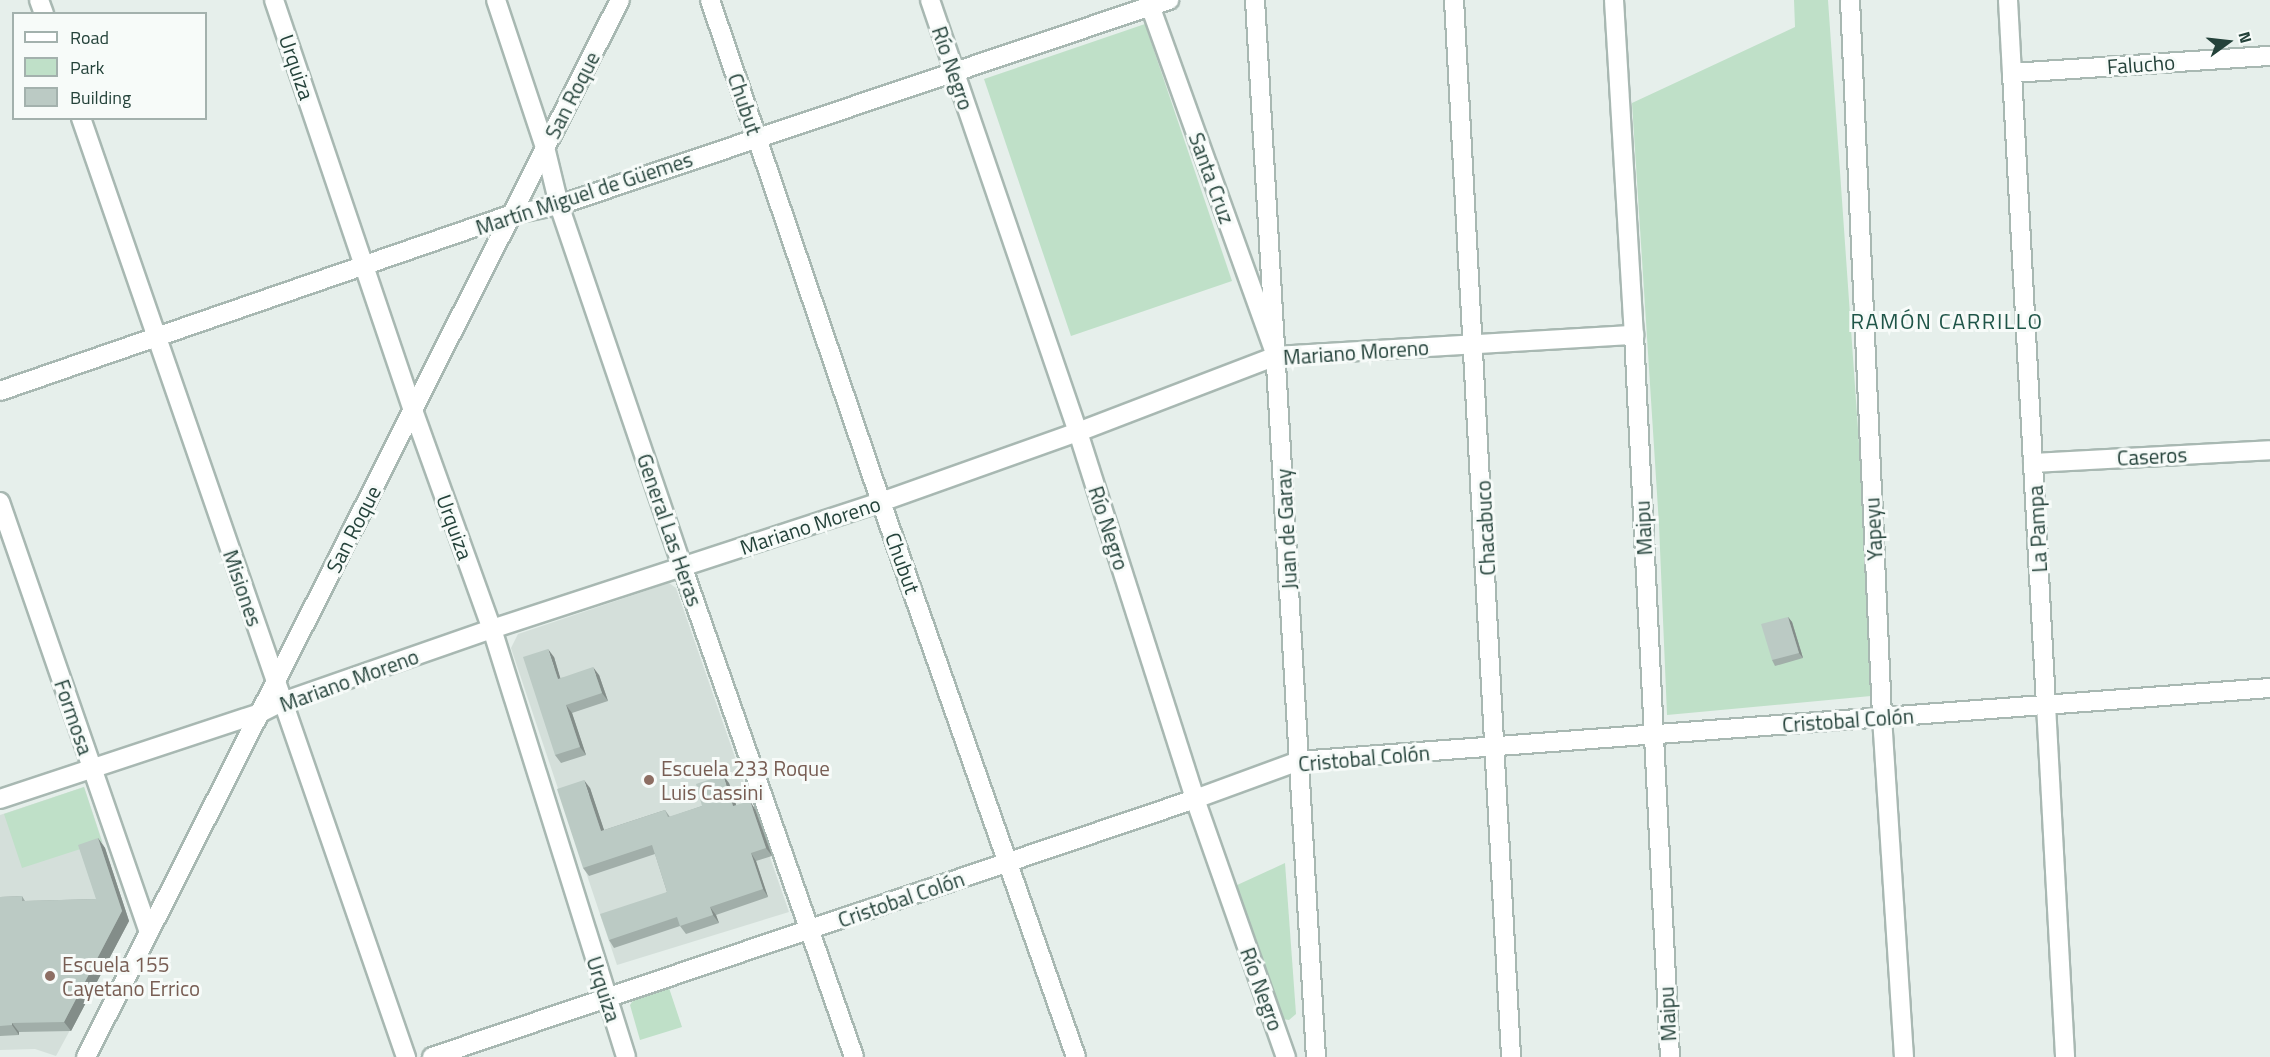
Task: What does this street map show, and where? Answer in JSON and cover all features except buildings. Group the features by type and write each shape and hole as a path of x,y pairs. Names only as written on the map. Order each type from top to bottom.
{"street":[{"name":"Urquiza","path":"274,0 366,264 413,410 492,629 626,1057"},
{"name":"General Las Heras","path":"496,0 545,147 559,205 681,566 811,929 854,1057"},
{"name":"San Roque","path":"86,1057 620,0"},
{"name":"Chubut","path":"710,0 881,502 1076,1057"},
{"name":"Río Negro","path":"930,0 1078,432 1195,799 1286,1057"},
{"name":"Martín Miguel de Güemes","path":"0,390 510,215 559,205 756,137 955,74 1149,4 1169,0"},
{"name":"Juan de Garay","path":"1256,0 1316,1057"},
{"name":"Chacabuco","path":"1455,0 1511,1057"},
{"name":"Maipu","path":"1614,0 1634,335 1652,734 1670,1057"},
{"name":"Yapeyu","path":"1850,0 1882,717 1904,1057"},
{"name":"La Pampa","path":"2008,0 2066,1057"},
{"name":"Santa Cruz","path":"1149,4 1276,356"},
{"name":"Falucho","path":"2012,73 2270,56"},
{"name":"Misiones","path":"82,120 406,1057"},
{"name":"Mariano Moreno","path":"0,799 260,713 282,702 492,629 881,502 1078,432 1276,356 1634,335"},
{"name":"Caseros","path":"2033,463 2270,450"},
{"name":"Formosa","path":"0,502 149,932"},
{"name":"Cristobal Colón","path":"432,1057 1195,799 1299,761 2270,688"}],"shaded area":[{"name":"Escuela 233 Roque Luis Cassini","path":"669,583 676,588 789,912 617,965 511,648 518,634"},
{"name":"Escuela 155 Cayetano Errico","path":"84,787 129,921 56,1056 35,1049 0,1050 0,815"}],"green space":[{"path":"1794,0 1828,0 1864,515 1871,696 1667,715 1659,525 1632,103 1795,27"},
{"path":"1145,24 1232,281 1071,336 984,79"},
{"path":"84,787 102,842 22,868 4,814"},
{"path":"1285,863 1296,1014 1289,1020 1282,1019 1235,886"},
{"path":"669,988 682,1027 640,1040 630,1005 634,999"}],"place":[{"name":"Escuela 233 Roque Luis Cassini","path":"649,780"},
{"name":"Escuela 155 Cayetano Errico","path":"50,976"}],"district":[{"name":"RAMÓN CARRILLO","path":"1947,322"}]}
